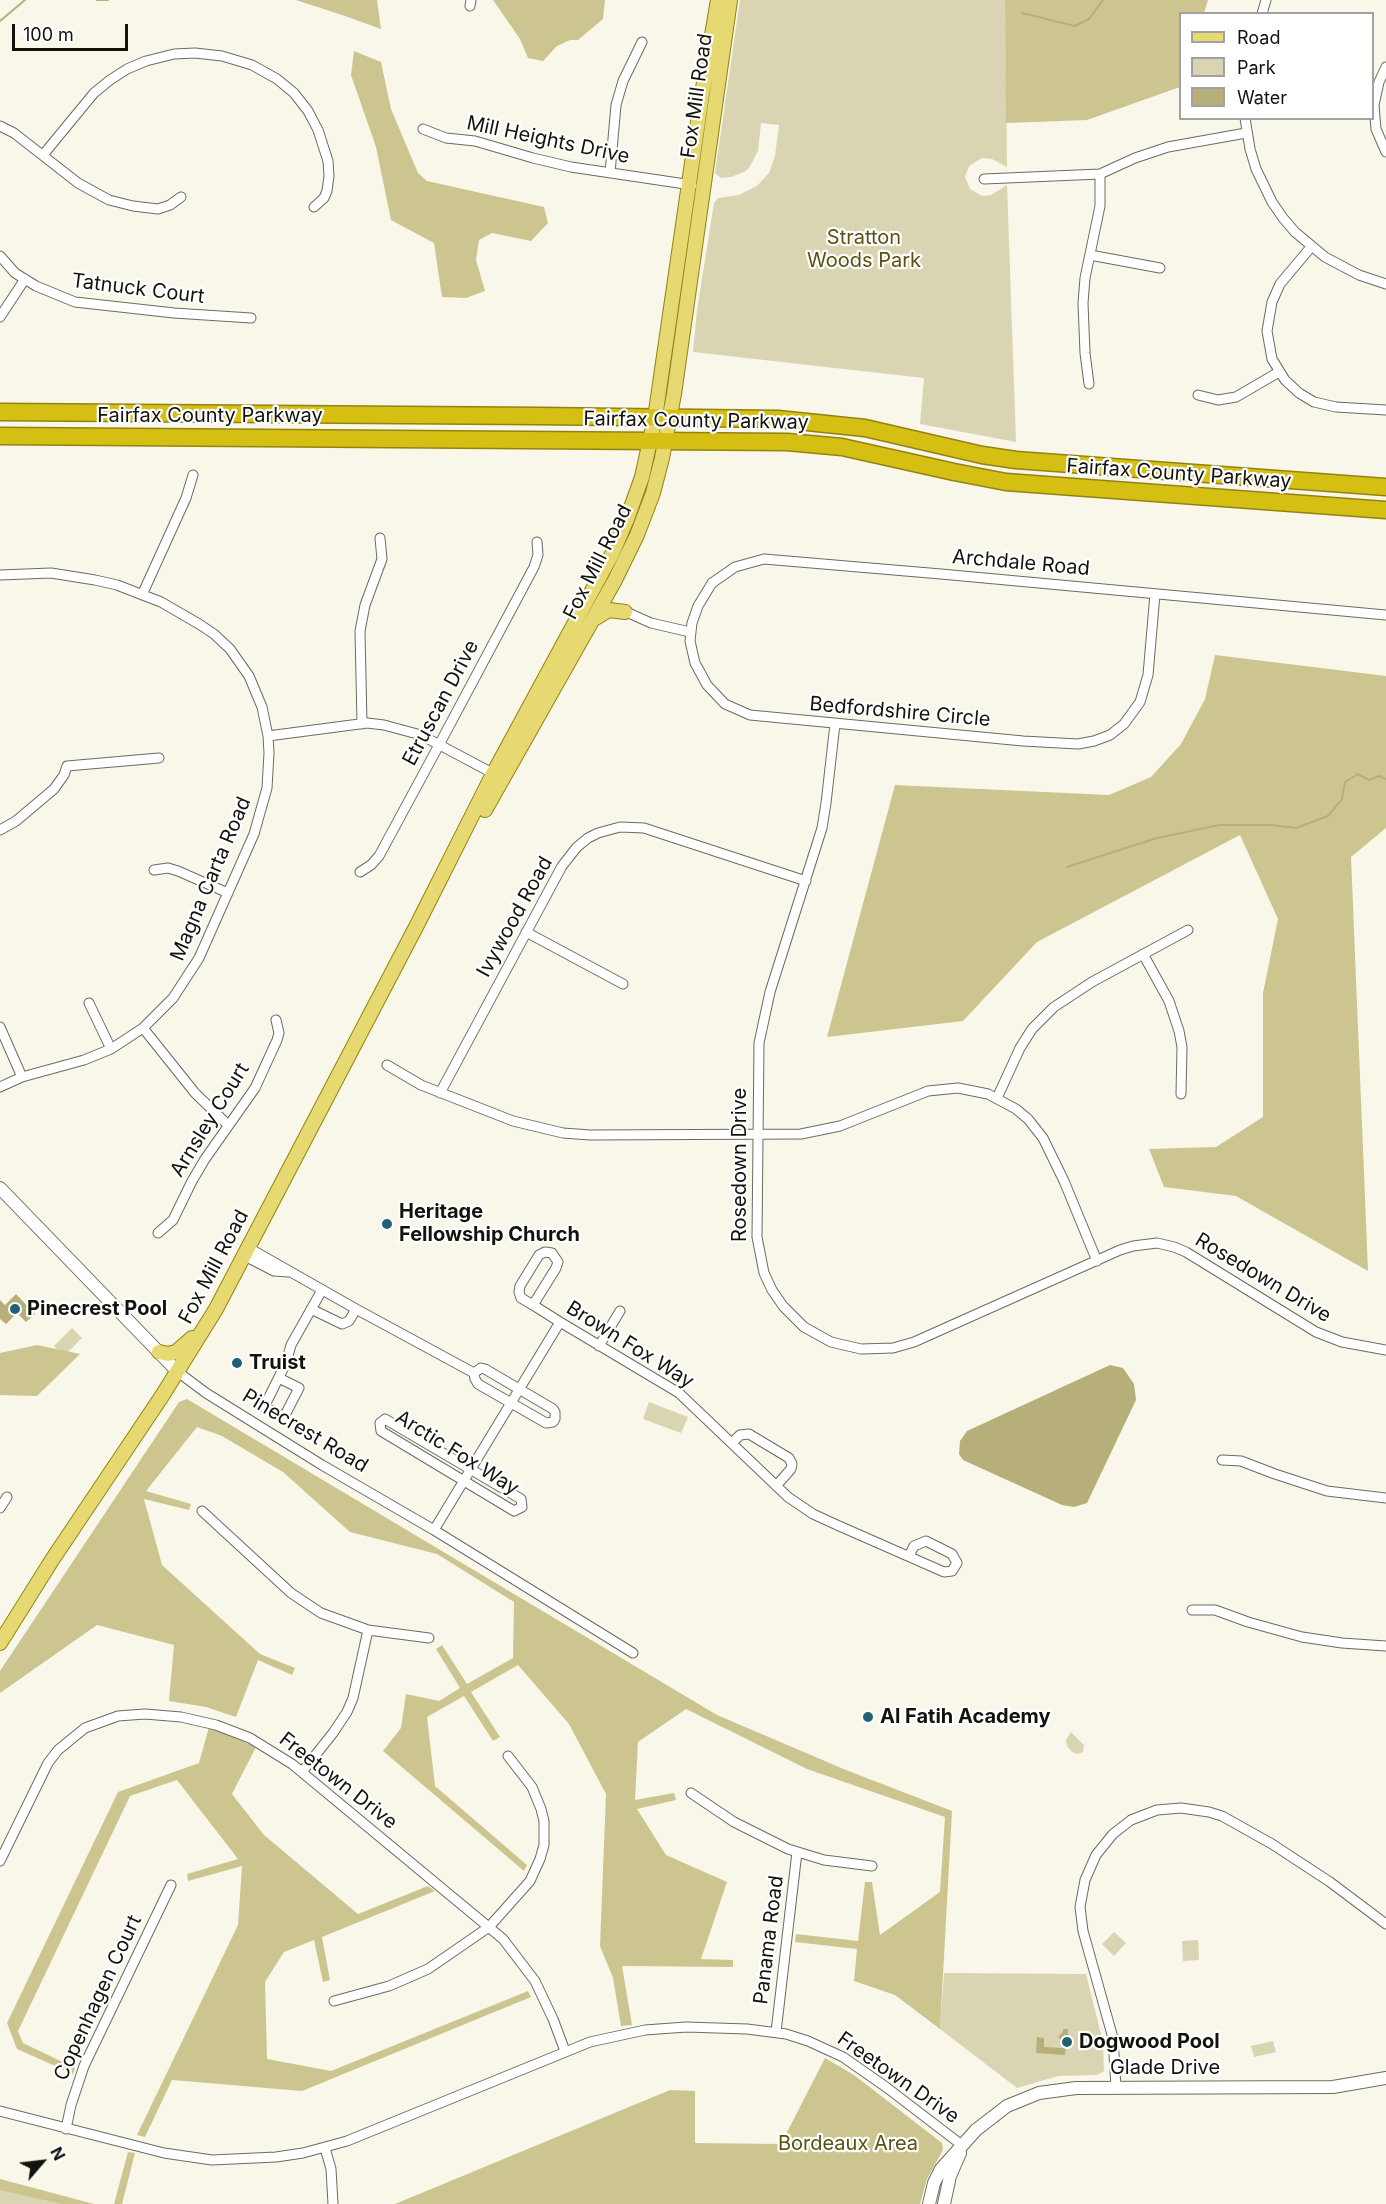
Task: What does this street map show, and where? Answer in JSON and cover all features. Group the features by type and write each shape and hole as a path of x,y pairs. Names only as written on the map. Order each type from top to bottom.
{"highway":[{"name":"Fairfax County Parkway","path":"0,412 797,421 865,428 965,452 1016,460 1386,487"},
{"name":"Fairfax County Parkway","path":"0,436 757,441 814,444 869,453 1006,482 1386,510"}],"main road":[{"name":"Fox Mill Road","path":"662,418 688,184 718,0"},
{"name":"Fox Mill Road","path":"0,1643 52,1560 178,1372 205,1327 612,554 658,441 704,186 730,0"},
{"name":"Fox Mill Road","path":"497,776 630,552 661,465 658,441"},
{"path":"590,622 606,611 626,612"},
{"path":"159,1352 176,1352 205,1327"}],"street":[{"path":"610,173 616,105 623,81 642,42"},
{"path":"43,155 94,93 127,69 146,61 174,54 195,53 222,56 252,64 271,75 294,93 308,111 318,130 328,168 327,191 324,198 314,207"},
{"path":"1386,67 1378,82 1374,105 1376,129 1386,152"},
{"path":"1245,120 1246,133 1256,169 1272,202 1295,232 1340,266 1386,284"},
{"path":"0,126 88,189 121,204 158,208 170,205 181,197"},
{"name":"Mill Heights Drive","path":"423,129 446,138 475,141 533,158 610,173 704,186"},
{"path":"984,179 1100,174 1135,158 1168,147 1246,133"},
{"path":"1089,384 1083,311 1085,278 1100,206 1100,174"},
{"path":"1311,246 1281,284 1269,312 1268,345 1272,359 1279,372 1296,390 1314,402 1336,407 1386,410"},
{"path":"1090,255 1160,268"},
{"name":"Tatnuck Court","path":"0,256 15,273 55,296 85,304 251,318"},
{"path":"0,317 25,279"},
{"path":"1198,395 1218,400 1236,397 1279,372"},
{"path":"142,595 186,498 194,475"},
{"path":"362,724 360,631 365,605 382,559 380,538"},
{"name":"Etruscan Drive","path":"360,872 372,865 379,856 440,745 534,567 538,555 537,542"},
{"name":"Archdale Road","path":"690,632 698,606 712,583 735,567 764,559 1386,615"},
{"name":"Magna Carta Road","path":"0,575 28,573 73,576 117,585 181,612 214,634 243,667 262,707 268,736 267,788 254,834 199,958 184,984 143,1028 111,1048 84,1060 22,1077 0,1087"},
{"path":"591,591 626,612 651,623 690,632"},
{"name":"Bedfordshire Circle","path":"690,632 692,656 707,686 725,704 750,715 1070,745 1102,739 1124,724 1136,711 1144,694 1150,657 1155,594"},
{"path":"268,736 362,724 384,725 403,729 440,745 497,776"},
{"name":"Rosedown Drive","path":"835,724 825,811 806,881 770,992 761,1030 758,1076 757,1237 764,1273 777,1298 789,1314 812,1332 831,1342 872,1350 903,1346 1133,1246 1156,1243 1186,1252 1316,1332 1342,1342 1386,1350"},
{"path":"0,830 16,821 54,789 64,775 67,766 159,758"},
{"name":"Ivywood Road","path":"440,1093 562,866 571,853 598,833 620,827 644,828 806,881"},
{"path":"154,870 168,868 178,871 228,893"},
{"path":"997,1098 1020,1048 1042,1017 1066,998 1188,930"},
{"path":"526,932 624,984"},
{"path":"1143,954 1162,986 1179,1031 1182,1047 1181,1094"},
{"path":"89,1003 111,1048"},
{"name":"Arnsley Court","path":"158,1233 173,1220 192,1181 228,1125 243,1107 266,1067 279,1033 276,1020"},
{"path":"0,1027 22,1077"},
{"path":"143,1028 195,1093 228,1125"},
{"path":"387,1065 409,1079 513,1122 563,1133 801,1134 840,1126 913,1095 935,1090 965,1089 997,1098 1028,1119 1043,1137 1098,1261"},
{"name":"Pinecrest Road","path":"0,1188 178,1372 206,1393 633,1653"},
{"path":"245,1251 290,1272 474,1373"},
{"name":"Brown Fox Way","path":"534,1305 556,1268 557,1260 552,1253 545,1252 539,1255 520,1286 520,1295 534,1305 560,1322 679,1394 788,1497 813,1514 944,1572 952,1571 957,1563 952,1554 927,1541 914,1546 909,1556"},
{"path":"279,1378 291,1345 322,1290"},
{"path":"311,1309 342,1324 349,1321 356,1309"},
{"path":"599,1346 620,1311"},
{"path":"434,1530 560,1322"},
{"path":"481,1368 485,1369 553,1409 555,1419 553,1422 546,1423 478,1384 474,1373 481,1368"},
{"name":"Arctic Fox Way","path":"388,1419 472,1469 521,1499 522,1507 514,1511 381,1431 380,1423 388,1419"},
{"path":"732,1443 740,1435 749,1434 789,1458 792,1469 776,1486"},
{"path":"1222,1460 1242,1461 1327,1491 1386,1498"},
{"path":"0,1508 7,1497"},
{"path":"202,1511 306,1604 337,1620 368,1630 429,1638"},
{"path":"1192,1610 1215,1610 1302,1637 1386,1646"},
{"path":"302,1772 347,1712 353,1698 368,1630"},
{"name":"Freetown Drive","path":"0,1861 52,1756 77,1733 109,1718 127,1715 163,1715 216,1725 273,1750 489,1927 514,1952 535,1981 553,2019 564,2051"},
{"path":"334,2001 408,1979 436,1965 489,1927 530,1881 544,1845 544,1821 537,1797 527,1779 508,1756"},
{"path":"691,1793 756,1835 797,1852 824,1860 872,1866"},
{"path":"1116,2087 1113,2038 1083,1931 1080,1907 1084,1880 1096,1855 1113,1834 1131,1820 1157,1810 1181,1808 1222,1816 1272,1844 1330,1882 1386,1924"},
{"name":"Panama Road","path":"776,2032 797,1852"},
{"name":"Copenhagen Court","path":"66,2129 84,2066 171,1885"},
{"name":"Freetown Drive","path":"0,2111 164,2153 212,2160 276,2157 325,2148 379,2129 590,2042 645,2030 686,2027 747,2029 776,2032 808,2041 843,2057 963,2146"},
{"name":"Glade Drive","path":"929,2204 934,2183 952,2155 995,2114 1030,2096 1062,2088 1326,2087 1386,2078"},
{"name":"Glade Drive","path":"944,2204 950,2176 963,2146"},
{"path":"325,2148 331,2169 333,2204"}],"green space":[{"path":"296,0 377,0 381,29 348,17"},
{"path":"493,0 605,0 603,19 578,40 570,40 557,46 543,61 528,58 520,39"},
{"name":"Stratton Woods Park","path":"740,0 1005,0 1007,167 992,159 982,158 969,166 965,177 970,189 982,196 991,195 1007,185 1016,442 920,424 924,378 693,352 697,310 714,203 718,198 739,195 757,186 769,173 775,156 779,125 761,123 758,151 749,168 731,177 721,178 715,173"},
{"path":"1005,0 1208,0 1204,12 1179,12 1179,87 1087,120 1006,123"},
{"path":"354,51 381,62 391,109 418,173 427,181 544,207 548,223 531,241 492,233 479,240 476,260 485,291 466,298 442,297 434,243 391,220 376,147 351,75"},
{"path":"1215,655 1386,676 1386,828 1351,857 1368,1271 1236,1196 1164,1187 1149,1149 1216,1147 1263,1117 1263,993 1278,919 1240,835 1037,942 963,1021 827,1037 895,785 1109,795 1151,777 1181,744 1205,699"},
{"path":"72,1328 82,1338 64,1356 54,1346"},
{"path":"37,1345 80,1354 37,1396 0,1395 0,1353"},
{"path":"187,1399 717,1715 846,1770 952,1811 940,2029 895,1995 854,1981 857,1949 795,1942 796,1934 858,1941 865,1882 872,1882 880,1935 940,1892 945,1817 807,1769 686,1709 638,1742 635,1800 674,1793 676,1800 637,1809 666,1855 727,1882 701,1959 733,1960 733,1967 622,1966 632,2025 621,2026 613,1978 600,1946 606,1794 569,1724 518,1665 471,1692 500,1737 493,1741 464,1696 427,1717 435,1786 527,1865 524,1871 383,1751 401,1728 406,1694 439,1701 460,1688 436,1649 442,1645 467,1684 513,1658 514,1602 437,1554 350,1532 283,1472 222,1436 197,1427 146,1491 191,1504 189,1510 144,1499 162,1565 260,1654 295,1668 292,1675 258,1660 236,1717 206,1707 169,1701 174,1645 97,1625 0,1693 0,1671 179,1402"},
{"path":"649,1402 688,1417 681,1433 643,1419"},
{"path":"209,1727 256,1747 232,1794 264,1835 358,1914 428,1886 435,1891 322,1937 330,1980 323,1982 314,1940 284,1952 265,1982 267,2059 331,2071 528,1991 531,1997 302,2091 172,2080 145,2137 137,2135 238,1925 242,1866 188,1881 187,1874 238,1859 177,1780 130,1796 18,2031 23,2043 75,2068 73,2074 17,2049 7,2023 118,1792 199,1763"},
{"path":"1071,1732 1084,1745 1083,1752 1078,1754 1072,1752 1067,1746 1066,1740"},
{"path":"1114,1932 1126,1943 1114,1956 1102,1944"},
{"path":"1198,1940 1199,1960 1183,1961 1182,1941"},
{"path":"944,1973 1086,1974 1103,2042 1104,2071 1097,2075 1058,2076 1017,2088 940,2029"},
{"path":"1273,2041 1276,2052 1254,2057 1251,2046"},
{"name":"Bordeaux Area","path":"825,2058 854,2075 942,2143 943,2150 927,2179 920,2204 395,2204 670,2090 695,2091 695,2143 781,2144"},
{"path":"128,2152 135,2153 122,2204 114,2204"},
{"path":"0,2179 94,2204 62,2204 0,2190"},
{"path":"0,2189 67,2204 0,2204"}],"water":[{"name":"Pinecrest Pool","path":"16,1294 35,1314 26,1322 17,1313 6,1324 0,1319 0,1300 5,1305"},
{"path":"1110,1365 1123,1368 1134,1384 1136,1400 1087,1503 1074,1507 1062,1505 963,1460 959,1454 960,1441 967,1431"},
{"name":"Dogwood Pool","path":"1063,2029 1068,2029 1068,2037 1071,2040 1066,2046 1065,2055 1036,2053 1037,2037 1044,2038 1044,2047 1063,2048 1063,2042 1058,2037"}],"waterway":[{"path":"0,21 25,0"},
{"path":"97,0 108,0"},
{"path":"1022,13 1075,26 1089,19 1103,0"},
{"path":"1067,867 1157,838 1219,825 1271,825 1296,828 1328,816 1342,799 1345,782 1358,774 1369,780 1379,776 1386,779"}],"place":[{"name":"Heritage Fellowship Church","path":"387,1224"},
{"name":"Pinecrest Pool","path":"15,1309"},
{"name":"Truist","path":"237,1363"},
{"name":"Al Fatih Academy","path":"868,1717"},
{"name":"Dogwood Pool","path":"1067,2042"}]}
